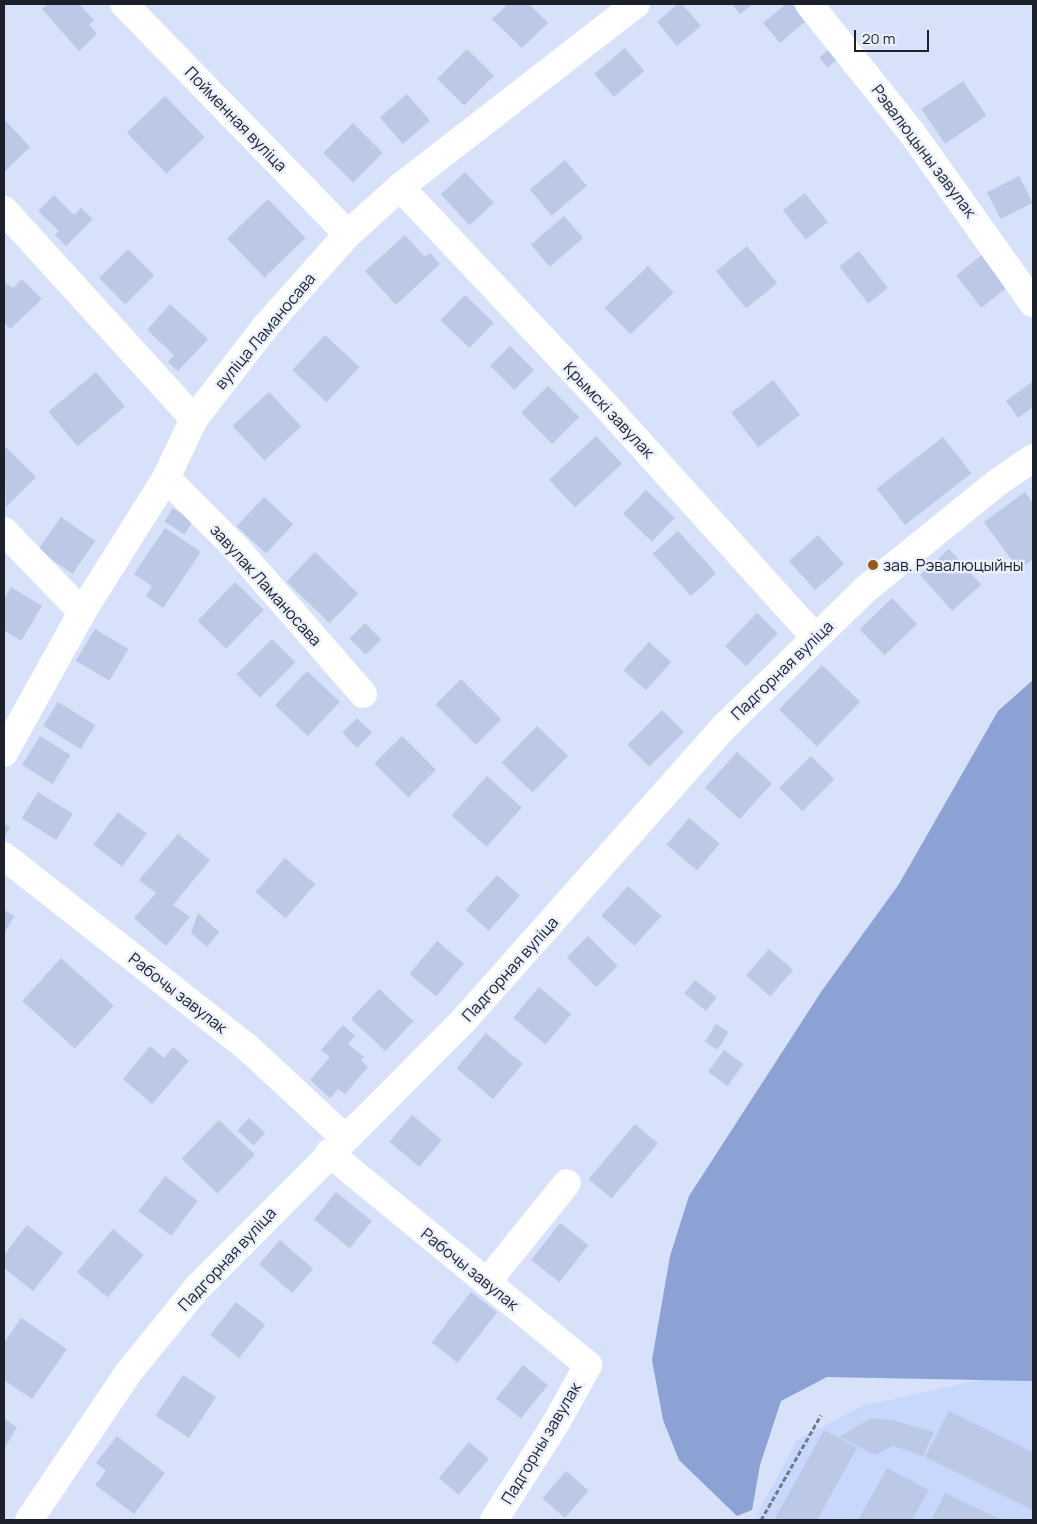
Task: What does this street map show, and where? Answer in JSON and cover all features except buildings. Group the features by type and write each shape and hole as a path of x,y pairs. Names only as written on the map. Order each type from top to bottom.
{"street":[{"name":"Пойменная вуліца","path":"124,4 348,234"},
{"name":"вуліца Ламаносава","path":"4,753 82,612 166,478 194,419 265,327 348,234 400,187 636,4"},
{"name":"Рэвалюцыны завулак","path":"809,4 912,133 1033,303"},
{"name":"Крымскі завулак","path":"400,187 607,406 814,637"},
{"path":"4,210 194,419"},
{"name":"Падгорная вуліца","path":"29,1520 128,1373 198,1287 463,1021 727,724 814,637 883,575 998,482 1033,458"},
{"name":"завулак Ламаносава","path":"166,478 237,549 363,694"},
{"path":"4,531 82,612"},
{"name":"Рабочы завулак","path":"4,856 248,1048 337,1146 487,1282 588,1365"},
{"path":"487,1282 568,1183"},
{"name":"Падгорны завулак","path":"494,1520 556,1423 588,1365"}],"path":[{"path":"761,1520 821,1415"}],"shaded area":[{"path":"1033,680 1033,1381 827,1377 781,1401 760,1465 752,1510 737,1516 679,1460 663,1420 652,1360 670,1256 689,1196 821,992 899,884 998,711"},
{"path":"1033,1368 1033,1520 754,1520 797,1440 862,1406"}],"place":[{"name":"зав. Рэвалюцыйны","path":"873,565"}]}
